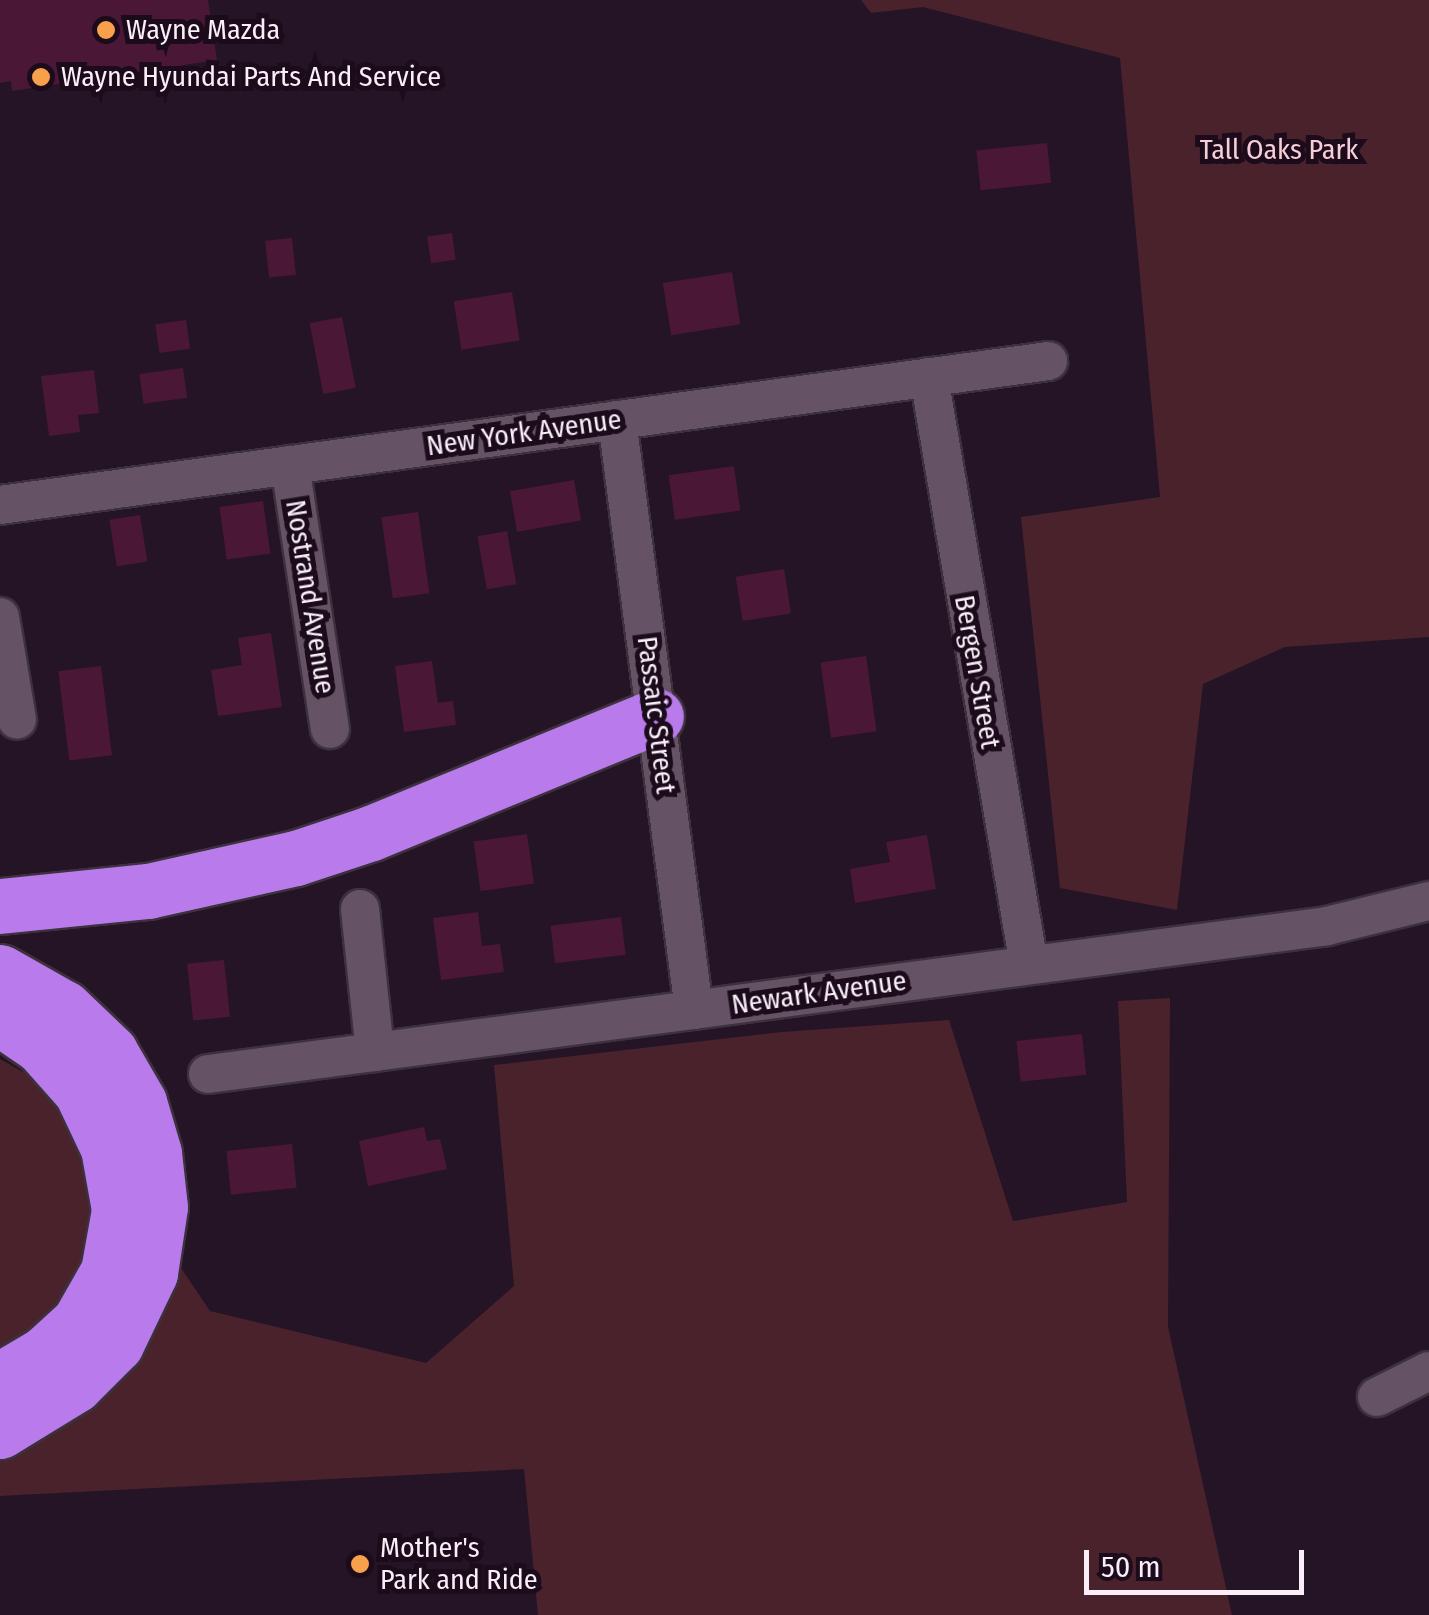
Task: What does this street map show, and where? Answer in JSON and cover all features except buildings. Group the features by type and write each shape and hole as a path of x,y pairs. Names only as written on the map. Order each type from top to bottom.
{"highway":[{"path":"0,906 148,891 296,858 370,833 656,716"},
{"path":"0,972 64,1008 110,1052 139,1102 154,1153 160,1207 150,1274 116,1344 75,1384 0,1430"},
{"path":"0,1018 41,1046 81,1091 108,1148 118,1210 115,1244 96,1298 79,1322 44,1354 0,1380"}],"street":[{"name":"New York Avenue","path":"0,506 1048,361"},
{"name":"Bergen Street","path":"930,377 1028,965"},
{"name":"Passaic Street","path":"617,420 694,1010"},
{"name":"Nostrand Avenue","path":"290,465 330,729"},
{"path":"0,617 17,720"},
{"name":"Newark Avenue","path":"208,1074 1327,926 1429,901"},
{"path":"360,908 375,1052"},
{"path":"1377,1398 1429,1371"}],"green space":[{"name":"Tall Oaks Park","path":"861,0 1429,0 1429,637 1285,647 1203,684 1177,910 1060,888 1021,517 1160,497 1120,58 923,7 871,13"},
{"path":"1170,998 1168,1327 1232,1615 538,1615 524,1469 0,1496 0,1059 65,1096 210,1311 426,1363 514,1286 494,1065 782,1032 949,1020 1013,1221 1127,1202 1118,1001"}],"place":[{"name":"Wayne Mazda","path":"106,30"},
{"name":"Wayne Hyundai Parts And Service","path":"41,77"},
{"name":"Mother's Park and Ride","path":"360,1564"}]}
